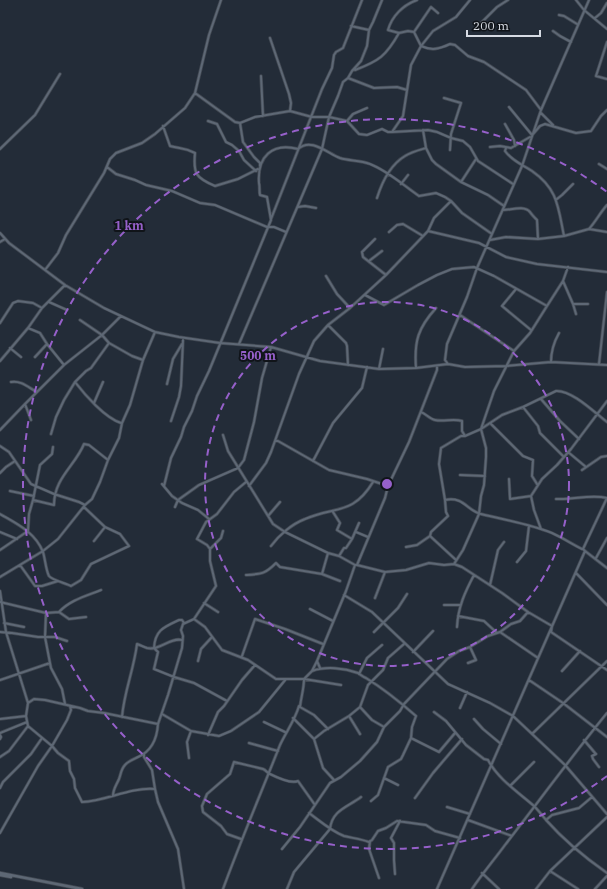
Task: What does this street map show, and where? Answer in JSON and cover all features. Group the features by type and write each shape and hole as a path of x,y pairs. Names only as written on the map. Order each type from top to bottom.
{"street":[{"path":"46,270 58,253 66,235 104,174 110,159 116,153 142,143 185,108 195,93 209,35 221,0"},
{"path":"209,519 198,510 172,496 163,485 171,458 209,371 268,227 322,89 332,68 334,55 343,48 362,0"},
{"path":"239,344 322,149 329,117 343,82 361,61 367,46 369,30 382,0"},
{"path":"414,32 408,31 400,33 388,30 392,19 406,5 417,0"},
{"path":"392,132 403,116 411,65 420,46 434,31 456,17 470,0"},
{"path":"475,30 497,7 508,0"},
{"path":"576,0 584,10 607,28"},
{"path":"448,364 446,360 447,344 460,315 477,268 522,166 541,112 588,0"},
{"path":"595,18 602,13 607,3"},
{"path":"414,32 431,7 438,13"},
{"path":"559,15 564,16 577,24"},
{"path":"351,26 369,30"},
{"path":"553,31 571,42"},
{"path":"414,32 420,46 428,50 438,49 450,44 454,45 468,56 484,62 526,90 541,112 554,126"},
{"path":"352,71 379,60 400,33"},
{"path":"270,38 289,94 291,103 290,111"},
{"path":"607,42 596,76 607,79"},
{"path":"0,149 35,115 60,74"},
{"path":"262,76 263,116"},
{"path":"348,78 374,88 397,87 407,90"},
{"path":"195,93 235,122 240,123 256,117 290,111 312,117 329,117 347,121 360,135 367,135 382,129 392,132 423,130 437,132 463,141 470,147 476,159 513,184"},
{"path":"444,98 461,103 451,138 450,150"},
{"path":"509,107 532,135"},
{"path":"347,121 353,114 368,108"},
{"path":"490,147 500,146 511,148 527,140 540,126 545,124 576,133 591,131 607,110"},
{"path":"208,121 217,124 226,142 239,150 244,160 256,171"},
{"path":"240,123 243,142 260,163 259,192 260,195 267,196 270,220"},
{"path":"505,124 514,140 515,146"},
{"path":"163,126 170,146 176,148 186,148 195,153 194,166 196,173 208,183 215,186 238,179 256,171 259,169 270,151 288,147 298,149 300,147 314,145 341,158 368,163 419,196 436,193 445,197 462,213 492,234"},
{"path":"423,130 426,148 432,160 461,182 488,195 504,206"},
{"path":"377,198 387,174 405,156 426,148"},
{"path":"506,148 505,151 510,157 546,182 557,199 564,236"},
{"path":"461,182 476,159"},
{"path":"599,164 607,169"},
{"path":"107,167 116,174 146,185 172,191 200,204 215,205 268,227 274,227 286,232"},
{"path":"401,184 408,175"},
{"path":"557,199 573,184"},
{"path":"249,486 266,463 311,346 328,325 350,308 386,275 428,231 434,218 451,201"},
{"path":"589,229 595,222 598,214 607,205"},
{"path":"297,207 305,206 316,208"},
{"path":"503,210 522,208 529,211 537,220 538,239"},
{"path":"390,232 397,225 403,224 423,236"},
{"path":"490,240 506,237 538,239 564,236 589,229 607,232"},
{"path":"428,231 479,243 506,257 537,264 607,272"},
{"path":"0,233 4,239 65,285 121,316 155,332 220,343 271,347 320,361 379,369 416,368 448,364 465,367 506,366 551,362 607,365"},
{"path":"0,242 4,239"},
{"path":"375,239 362,252 363,257 386,275"},
{"path":"369,262 382,251"},
{"path":"454,564 463,550 479,514 485,476 486,448 481,430 494,391 514,352 531,330 563,281 568,267"},
{"path":"365,295 384,305 418,284 452,269 477,268 547,306"},
{"path":"326,276 350,308"},
{"path":"563,281 576,314"},
{"path":"0,360 28,328 42,308 65,285"},
{"path":"516,289 502,306 531,330"},
{"path":"599,364 607,292"},
{"path":"0,323 14,303 18,301 33,303 42,308"},
{"path":"49,302 67,310"},
{"path":"573,304 588,304"},
{"path":"416,368 415,354 417,337 436,308"},
{"path":"460,315 514,352"},
{"path":"0,430 64,365 102,335 121,316"},
{"path":"80,320 102,335 109,343 132,356 143,360"},
{"path":"328,325 346,343 348,365"},
{"path":"28,328 40,333 64,365"},
{"path":"0,577 43,551 58,539 92,499 119,438 122,423 130,405 143,360 155,332"},
{"path":"551,362 553,348 559,333"},
{"path":"171,421 181,386 183,342 179,337"},
{"path":"167,384 173,359 183,342 190,339"},
{"path":"51,434 56,417 75,382 91,368 109,343"},
{"path":"35,357 47,344"},
{"path":"175,507 178,500 199,484 238,468 246,457 262,378 271,347"},
{"path":"10,348 21,357"},
{"path":"379,369 383,349"},
{"path":"223,889 286,732 299,706 300,707 301,696 304,689 304,679 312,671 317,661 385,498 388,486 409,442 437,370 437,366"},
{"path":"313,461 333,423 362,388 367,368"},
{"path":"11,382 15,381 22,383 37,392"},
{"path":"75,382 107,415 122,423"},
{"path":"94,403 103,382"},
{"path":"406,547 417,545 430,536 431,532 448,516 446,512 439,464 441,448 446,444 461,436 466,436 481,430 502,415 561,390 576,398 607,422"},
{"path":"541,399 560,421 579,439"},
{"path":"541,529 534,510 532,496 538,484 549,470 557,465 579,439 607,401"},
{"path":"25,404 31,420"},
{"path":"523,407 538,426 540,433 564,457"},
{"path":"421,412 435,420 462,421 462,431 466,436"},
{"path":"491,424 523,456 533,460 532,476 538,484"},
{"path":"223,435 228,451 246,482 273,524 285,532 356,565 385,572 406,570 429,563 454,564 462,567 528,612 552,626"},
{"path":"275,441 278,441 329,470 388,486"},
{"path":"34,500 54,505 54,494 61,479 84,444 89,445 108,460"},
{"path":"0,446 8,452 31,484 35,487 79,502 85,506 105,527 120,534 129,546 91,564 81,580 71,586 62,581 55,580 48,575 43,551 36,540 28,531 0,514"},
{"path":"28,531 29,514 34,500 35,487 40,465 52,454 53,447"},
{"path":"568,452 586,467"},
{"path":"582,470 601,457 607,456"},
{"path":"0,473 6,466 15,461"},
{"path":"460,475 485,476"},
{"path":"509,479 510,499 532,496"},
{"path":"210,549 197,539 206,522 217,514 234,492 246,482"},
{"path":"271,546 279,536 304,519 334,512 358,501 373,482"},
{"path":"10,491 34,496"},
{"path":"437,889 576,573 584,550 607,498 586,496 573,499 556,499"},
{"path":"445,500 453,498 462,502 479,514 552,533 584,550 607,568"},
{"path":"268,516 280,502"},
{"path":"334,512 340,523 337,530 352,539"},
{"path":"339,556 352,539 360,523"},
{"path":"517,562 526,550 529,526"},
{"path":"94,541 105,527"},
{"path":"0,550 28,531"},
{"path":"114,796 113,790 119,779 123,766 144,754 154,744 158,724 174,678 182,648 183,636 181,630 184,623 194,619 216,586 210,562 210,549 221,538 223,531"},
{"path":"0,532 14,536 17,539"},
{"path":"356,532 368,537"},
{"path":"430,536 456,560"},
{"path":"596,559 607,538"},
{"path":"490,585 498,550 504,542"},
{"path":"322,574 328,553"},
{"path":"246,575 260,574 269,570 276,563 280,566 322,574 340,581"},
{"path":"20,565 35,586 42,586 62,581"},
{"path":"375,598 385,572"},
{"path":"576,573 607,605"},
{"path":"457,627 460,605 474,575"},
{"path":"59,612 76,600 101,590"},
{"path":"0,591 1,617 28,703 26,716 28,726 69,761 75,788 82,802 114,796 127,791 146,788 155,789"},
{"path":"346,591 348,597"},
{"path":"374,632 403,602 407,594"},
{"path":"344,595 372,612 384,622 404,644 448,684 467,692 513,716 565,766 607,815 550,871 536,889"},
{"path":"1,602 46,613 59,612 69,619 86,617"},
{"path":"204,603 218,612"},
{"path":"444,604 460,605"},
{"path":"310,609 333,621"},
{"path":"282,849 334,780 341,777 360,761 377,742 384,727 435,671 460,651 511,624 520,621 528,612"},
{"path":"46,613 45,637 51,668 62,689 66,704"},
{"path":"458,616 484,621 538,658"},
{"path":"194,619 205,627 222,650 242,657 276,679 304,679 341,685"},
{"path":"242,657 255,619 323,644"},
{"path":"184,623 180,620 163,629 155,638 154,648 158,652 154,669 174,678 194,683 227,701"},
{"path":"4,623 24,627"},
{"path":"552,626 551,632 607,670"},
{"path":"413,652 433,631"},
{"path":"0,632 45,637 55,636 67,642"},
{"path":"198,661 201,649 212,636"},
{"path":"122,717 124,697 135,659 137,644 147,648 154,648 177,639 182,640"},
{"path":"314,739 350,716 360,707 366,687 383,670 388,658 404,644"},
{"path":"359,674 367,658 382,646"},
{"path":"468,663 476,660 470,647"},
{"path":"562,671 580,652"},
{"path":"317,661 320,668"},
{"path":"532,734 607,661"},
{"path":"0,680 50,663"},
{"path":"208,735 214,718 254,665"},
{"path":"312,671 320,668 346,670 359,674 404,704 416,716 412,727 411,738 401,759 388,767 378,795 371,801"},
{"path":"162,714 191,731 219,736 256,714 286,679"},
{"path":"529,680 563,703 607,737"},
{"path":"460,708 467,692"},
{"path":"28,703 38,698 66,704 88,712 158,724"},
{"path":"0,833 38,766 69,717 71,710 70,706"},
{"path":"300,707 314,715 328,729"},
{"path":"360,707 372,720 384,727"},
{"path":"434,712 446,721 466,744 488,760 491,767 510,785 515,792 534,806 575,848 607,873"},
{"path":"472,889 482,873 607,712"},
{"path":"0,719 26,716"},
{"path":"350,716 360,734"},
{"path":"293,718 302,725 314,739 323,768 334,780"},
{"path":"474,719 483,729 501,744"},
{"path":"0,739 0,734 27,722"},
{"path":"264,722 286,732"},
{"path":"0,758 12,747 28,726"},
{"path":"189,758 187,742 191,731"},
{"path":"411,738 439,752 456,733"},
{"path":"0,788 3,782 30,754 42,738"},
{"path":"415,798 433,773 462,739"},
{"path":"584,740 595,751 596,754 592,756 598,767"},
{"path":"249,743 278,751"},
{"path":"144,754 144,757 152,770 158,802 178,850 184,889"},
{"path":"242,839 227,834 221,826 203,812 203,804 207,794 230,774 234,762 266,770 269,774 294,783 298,781 315,805"},
{"path":"510,785 534,762"},
{"path":"384,778 398,785"},
{"path":"287,889 294,872 330,829 336,813 361,797"},
{"path":"546,820 552,815 579,808 592,797"},
{"path":"447,807 470,814"},
{"path":"309,813 330,829 346,836 370,841"},
{"path":"468,820 512,836"},
{"path":"379,878 369,849 370,841 378,831 386,828 394,822 400,821 426,825 435,831 460,838"},
{"path":"395,874 394,844 391,839 400,821"},
{"path":"550,871 578,889"},
{"path":"482,873 499,889"},
{"path":"0,874 74,889"},
{"path":"0,874 82,889"},
{"path":"595,889 607,876"}]}
